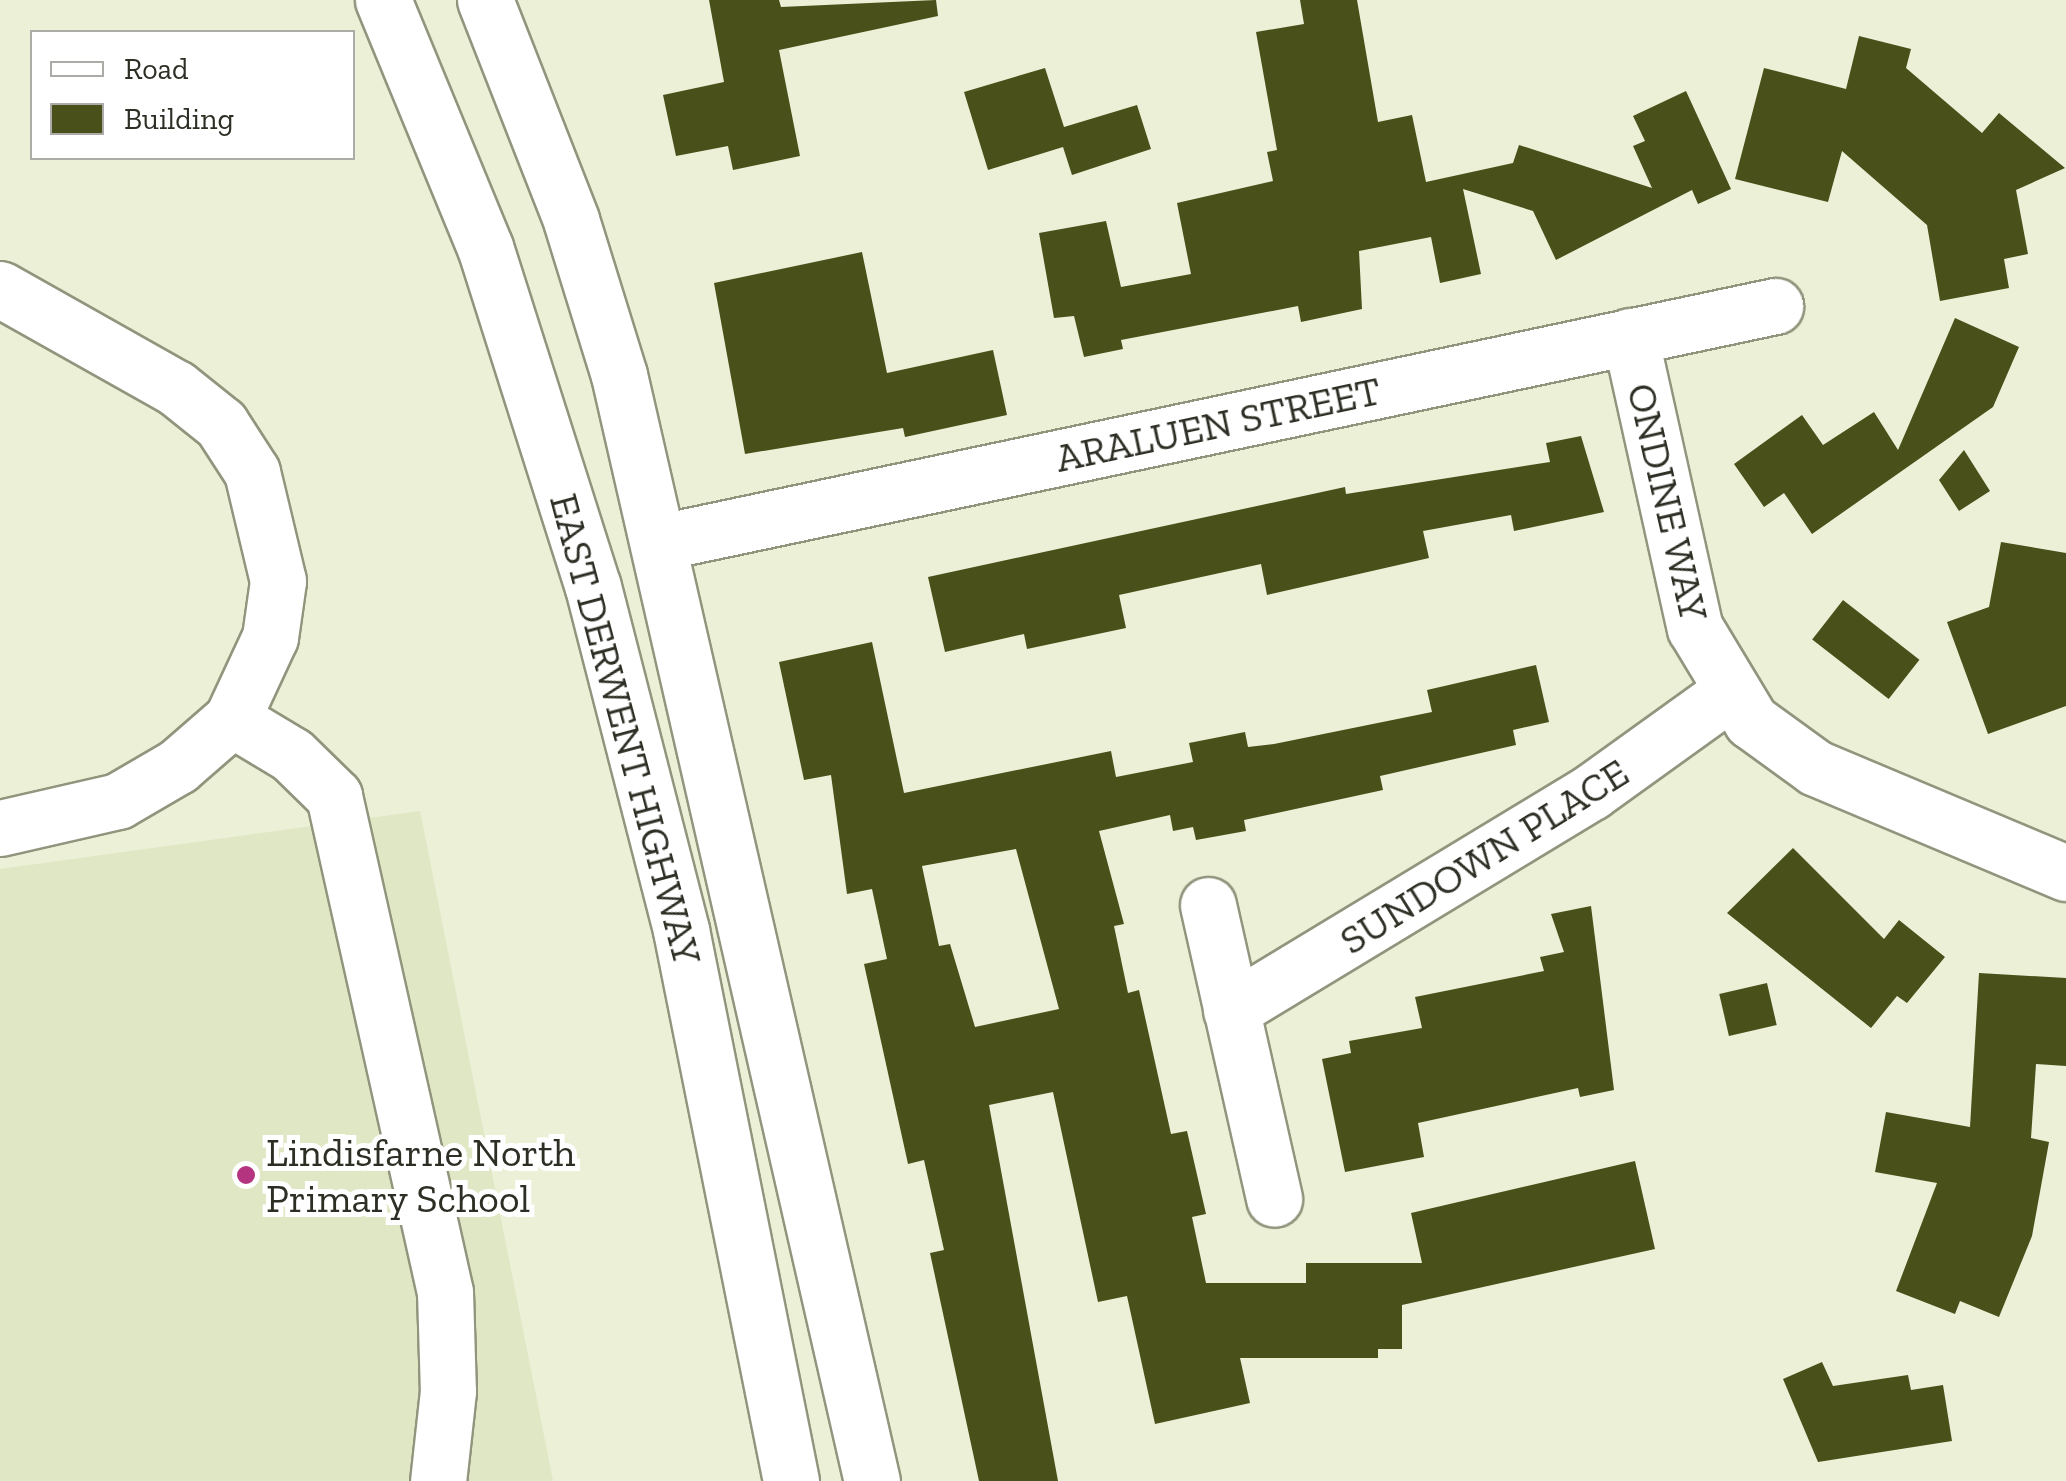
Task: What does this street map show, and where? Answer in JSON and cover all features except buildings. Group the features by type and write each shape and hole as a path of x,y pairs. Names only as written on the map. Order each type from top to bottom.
{"street":[{"name":"EAST DERWENT HIGHWAY","path":"383,0 498,283 592,587 681,930 791,1481"},
{"name":"EAST DERWENT HIGHWAY","path":"485,0 570,220 661,542 872,1481"},
{"path":"0,288 176,388 221,424 252,472 278,581 270,636 232,719 178,766 118,802 0,828"},
{"name":"ARALUEN STREET","path":"661,542 1776,306"},
{"name":"ONDINE WAY","path":"1630,336 1684,590 1730,692 1777,744 1816,768 2066,873"},
{"name":"SUNDOWN PLACE","path":"1232,1010 1590,792 1730,692"},
{"path":"232,719 292,755 334,796 445,1292 448,1392 438,1481"},
{"path":"1208,905 1274,1200"}],"shaded area":[{"name":"Lindisfarne North Primary School","path":"420,811 553,1481 0,1481 0,869"}],"place":[{"name":"Lindisfarne North Primary School","path":"246,1175"}]}
